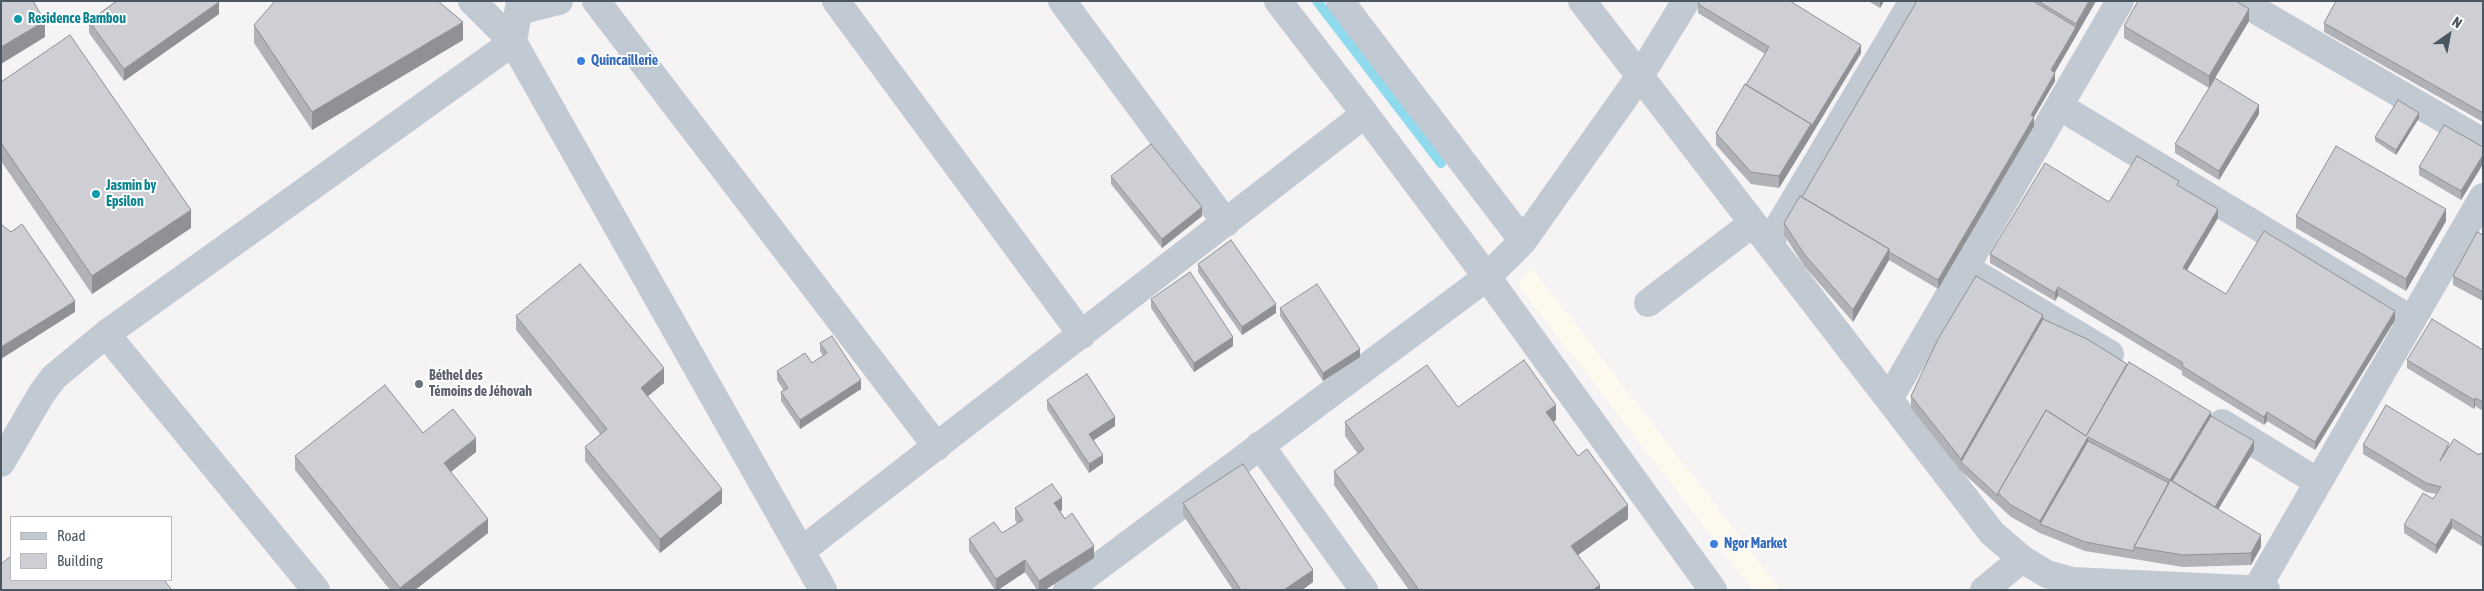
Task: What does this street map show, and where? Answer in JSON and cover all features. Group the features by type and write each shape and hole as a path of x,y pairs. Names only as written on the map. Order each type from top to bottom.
{"street":[{"path":"472,1 513,42 823,590"},
{"path":"1,464 42,393 54,377 106,334 513,42 519,6 560,1"},
{"path":"596,1 937,447"},
{"path":"836,1 1082,335"},
{"path":"1062,1 1226,224"},
{"path":"1278,1 1366,114 1487,278 1710,589"},
{"path":"1340,1 1523,241"},
{"path":"1582,1 1992,532 2022,560 2047,574 2072,581 2266,590"},
{"path":"1067,590 1260,444 1487,278 1523,241 1640,76 1686,1"},
{"path":"1648,303 1761,233 1913,1"},
{"path":"1889,399 2120,1"},
{"path":"2240,1 2483,142"},
{"path":"2059,106 2412,320"},
{"path":"801,551 1366,114"},
{"path":"2256,590 2483,197"},
{"path":"1966,268 2135,369"},
{"path":"106,334 316,590"},
{"path":"2202,410 2318,482"},
{"path":"1260,444 1364,590"},
{"path":"1984,590 2022,560"}],"shaded area":[{"path":"1532,268 1781,590 1753,590 1518,285"}],"building":[{"name":"Residence Bambou","path":"1,1 33,1 45,21 1,47"},
{"path":"117,1 219,2 124,69 89,21"},
{"path":"275,1 438,1 463,22 312,112 254,25"},
{"path":"1700,1 1790,1 1861,45 1811,127 1811,124 1746,85 1769,47 1698,4"},
{"path":"1917,1 2033,1 2076,27 2051,70 2055,73 2031,115 2034,117 1938,280 1889,252 1889,249 1802,197"},
{"path":"2038,1 2089,1 2076,24"},
{"path":"2138,1 2236,1 2249,9 2209,76 2124,26"},
{"path":"2336,1 2483,1 2483,113 2324,23"},
{"name":"Jasmin by Epsilon","path":"70,35 191,210 92,276 1,143 1,82"},
{"path":"2215,78 2259,105 2219,171 2175,144"},
{"path":"1745,84 1811,124 1779,176 1751,172 1716,133"},
{"path":"2398,100 2419,113 2396,150 2375,137"},
{"path":"2444,125 2483,147 2483,155 2461,191 2419,167"},
{"path":"1151,144 1202,207 1162,239 1111,176"},
{"path":"2336,146 2446,209 2406,279 2296,216"},
{"path":"2137,156 2179,181 2177,185 2218,209 2183,268 2226,294 2264,231 2395,311 2315,442 2267,412 2264,417 2182,366 2183,363 2058,287 2055,293 1990,254 2045,163 2109,202"},
{"path":"1800,196 1889,249 1853,310 1804,254 1784,223"},
{"path":"1,224 11,232 22,224 75,301 1,347"},
{"path":"2477,232 2483,235 2483,292 2453,276"},
{"path":"1231,240 1276,304 1242,327 1198,264"},
{"path":"580,264 664,368 641,388 722,489 660,539 585,447 607,429 516,316"},
{"path":"1190,272 1233,337 1194,363 1151,299"},
{"path":"1976,276 2043,315 1961,459 1911,396 1938,339"},
{"path":"1317,284 1360,349 1323,373 1280,308"},
{"path":"2043,319 2087,339 2127,364 2086,436 2046,410 1998,496 1961,462"},
{"path":"2432,319 2483,350 2483,402 2475,398 2474,400 2407,360"},
{"path":"832,336 861,380 800,420 781,392 788,388 777,371 805,353 812,363 827,353 820,343"},
{"path":"1524,360 1556,405 1546,412 1578,456 1587,449 1628,505 1571,546 1600,585 1593,590 1419,590 1334,471 1364,449 1345,422 1427,365 1458,407"},
{"path":"2129,362 2211,412 2170,480 2088,437 2040,521 2011,505 1998,493 2046,410 2086,436"},
{"path":"1087,374 1115,417 1089,434 1103,455 1089,464 1047,400"},
{"path":"385,385 423,433 453,409 476,438 444,463 488,519 400,588 295,456"},
{"path":"2386,405 2449,443 2440,461 2454,439 2479,455 2480,453 2483,455 2483,538 2452,519 2436,545 2404,525 2423,493 2433,499 2441,487 2426,483 2363,445"},
{"path":"2211,416 2254,441 2215,507 2172,481"},
{"path":"2088,441 2169,483 2134,547 2134,551 2085,542 2040,524"},
{"path":"1243,464 1313,570 1284,590 1241,590 1183,503"},
{"path":"2170,480 2261,535 2251,553 2183,555 2134,547"},
{"path":"1052,484 1062,498 1054,503 1065,519 1072,513 1094,546 1039,581 1025,560 996,579 969,539 994,522 1002,533 1023,520 1015,508"},
{"path":"10,557 10,581 165,581 172,590 1,590 1,564"}],"waterway":[{"path":"1317,1 1441,163"}],"place":[{"name":"Residence Bambou","path":"18,19"},
{"name":"Quincaillerie","path":"581,61"},
{"name":"Jasmin by Epsilon","path":"96,194"},
{"name":"Béthel des Témoins de Jéhovah","path":"419,384"},
{"name":"Ngor Market","path":"1714,544"}]}
